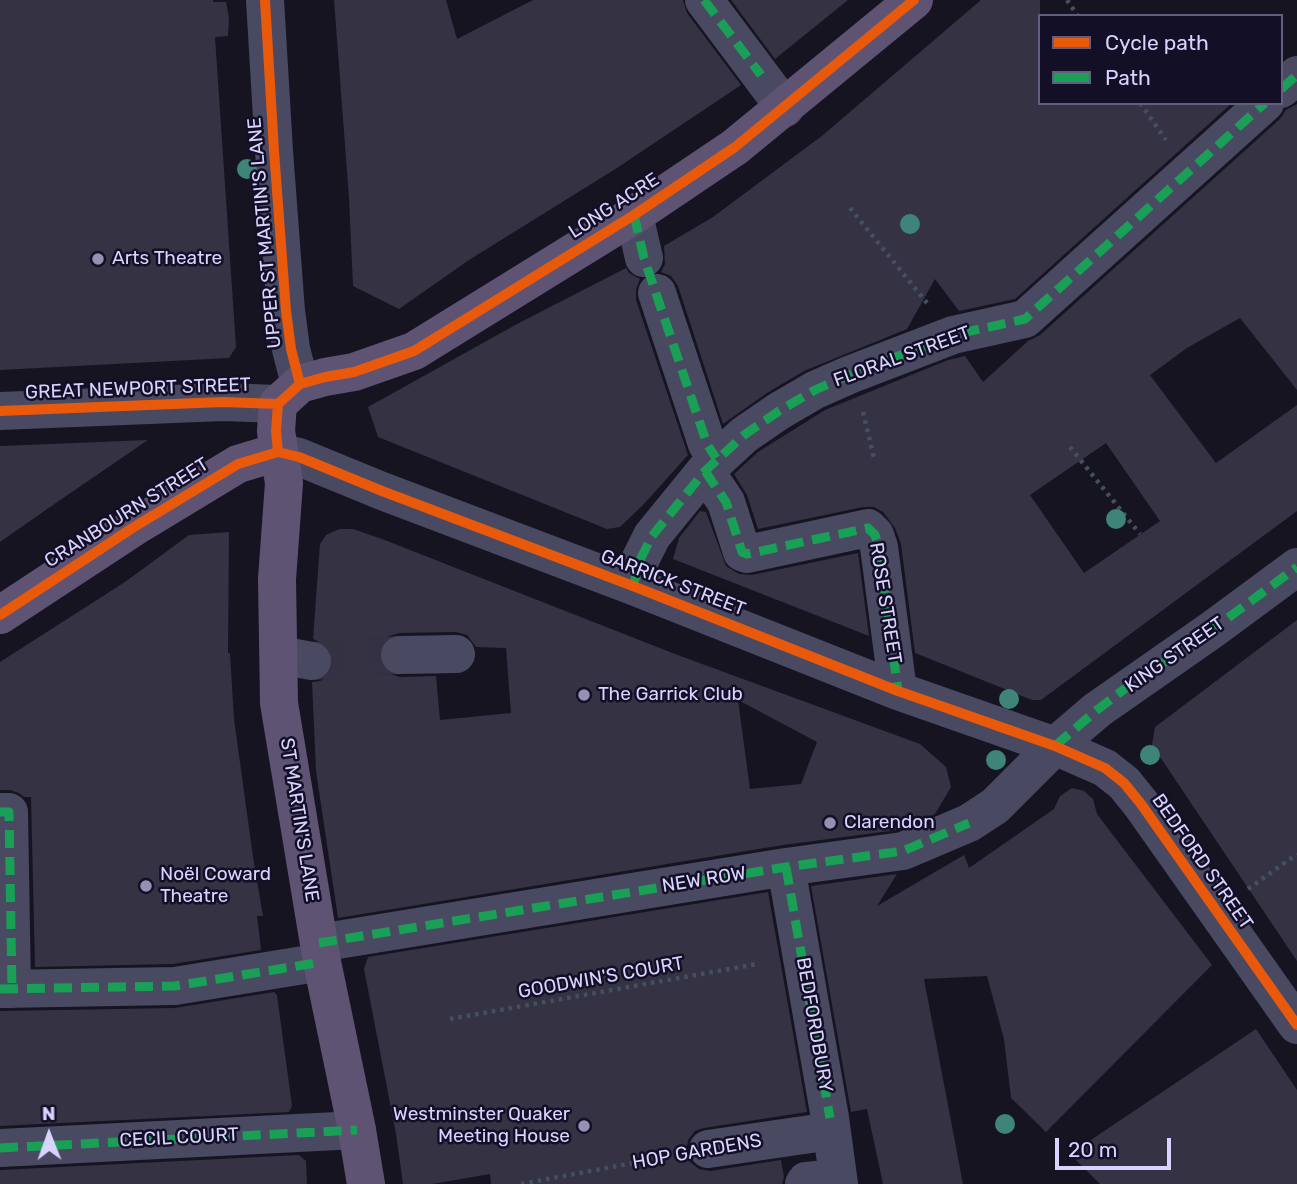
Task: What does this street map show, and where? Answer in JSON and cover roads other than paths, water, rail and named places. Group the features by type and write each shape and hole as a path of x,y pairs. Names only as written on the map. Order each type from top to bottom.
{"main road":[{"name":"LONG ACRE","path":"289,394 325,377 354,372 414,351 634,215 735,146 915,0"},
{"name":"UPPER ST MARTIN'S LANE","path":"278,452 276,414 289,394"},
{"name":"CRANBOURN STREET","path":"0,615 134,527 238,464 278,452"},
{"name":"ST MARTIN'S LANE","path":"278,452 284,483 277,579 295,658 279,703 321,952 358,1130 366,1184"}],"street":[{"name":"UPPER ST MARTIN'S LANE","path":"265,0 285,299 291,349 289,394"},
{"path":"704,0 785,107"},
{"path":"1283,87 1297,75"},
{"name":"FLORAL STREET","path":"633,586 641,558 652,536 711,465 779,411 815,390 849,375 953,335 1025,318 1263,105"},
{"path":"634,215 644,258"},
{"name":"ROSE STREET","path":"657,293 707,444 711,465 742,552 747,554 868,528 875,535 879,547 898,691"},
{"name":"GREAT NEWPORT STREET","path":"0,411 223,402 289,394"},
{"name":"GARRICK STREET","path":"278,452 299,457 898,691 1055,746"},
{"name":"KING STREET","path":"1055,746 1131,684 1213,629 1297,567"},
{"path":"400,654 456,654"},
{"name":"NEW ROW","path":"6,989 175,986 321,952 786,867 903,851 969,823 995,806 1055,746"},
{"name":"BEDFORD STREET","path":"1055,746 1105,768 1124,783 1297,1025"},
{"path":"0,812 9,812 6,989"},
{"name":"BEDFORDBURY","path":"786,867 831,1124 827,1182"},
{"name":"HOP GARDENS","path":"708,1149 831,1124"},
{"name":"CECIL COURT","path":"0,1148 358,1130"}],"tunnel":[{"path":"312,661 400,655"}],"place":[{"name":"Arts Theatre","path":"98,259"},
{"name":"The Garrick Club","path":"584,695"},
{"name":"Clarendon","path":"830,823"},
{"name":"Noël Coward Theatre","path":"146,886"},
{"name":"Westminster Quaker Meeting House","path":"584,1126"}]}
